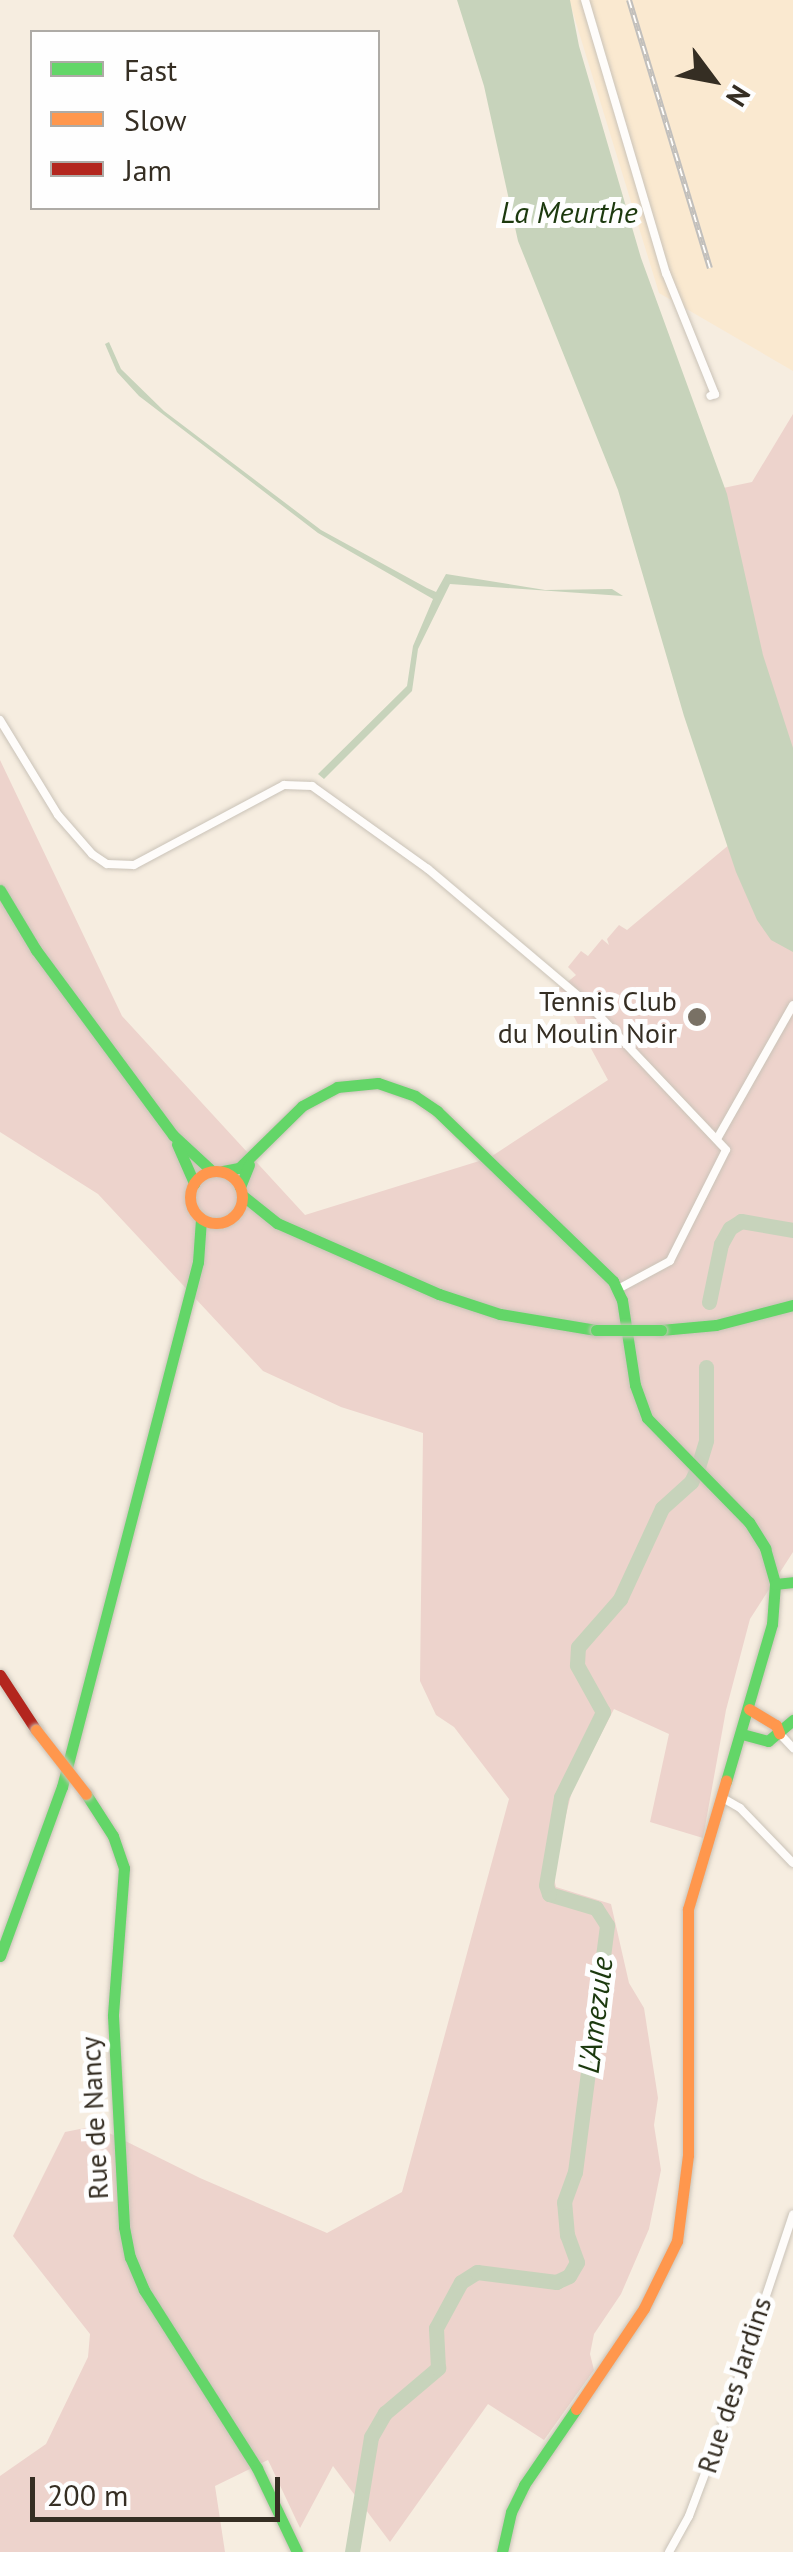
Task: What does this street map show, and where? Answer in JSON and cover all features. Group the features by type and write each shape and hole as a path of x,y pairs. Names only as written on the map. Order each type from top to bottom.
{"street":[{"path":"585,0 666,273 715,394 710,396"},
{"path":"0,720 58,815 92,854 114,866 134,865 284,786 303,784 322,791 428,868 590,1006 726,1150 682,1243 658,1271 618,1289"},
{"path":"0,890 36,950 173,1135 194,1183 191,1205 200,1218 198,1262"},
{"path":"718,1139 793,1005"},
{"path":"194,1183 218,1171 239,1168 302,1106 337,1087 378,1083 397,1088 437,1111 618,1289 637,1394 648,1418 760,1538 774,1584 772,1624 688,1909 688,2156 677,2241 644,2308 524,2485 506,2527 502,2552"},
{"path":"173,1135 277,1223 454,1299 516,1318 596,1330 660,1330 716,1325 793,1305"},
{"path":"0,1956 62,1787 198,1262 207,1239 228,1220 242,1191 244,1173 266,1141"},
{"path":"200,1218 277,1223"},
{"path":"774,1584 793,1582"},
{"name":"Rue de Nancy","path":"0,1675 113,1836 124,1868 113,2004 124,2227 130,2258 144,2290 257,2468 298,2552"},
{"path":"748,1709 776,1725 793,1748"},
{"path":"742,1734 768,1741 793,1720"},
{"path":"722,1797 740,1808 793,1864"},
{"name":"Rue des Jardins","path":"669,2552 689,2516 722,2428 793,2215"}],"shaded area":[{"path":"569,0 793,0 793,371 659,293"},
{"path":"793,414 793,1552 750,1619 726,1710 703,1838 650,1822 669,1734 614,1709 572,1791 552,1870 556,1887 611,1904 629,1983 644,2008 658,2098 654,2125 661,2170 649,2229 621,2294 594,2334 590,2354 594,2370 544,2440 488,2404 390,2542 333,2466 300,2528 268,2460 215,2486 225,2552 0,2552 0,2476 46,2444 88,2357 90,2334 13,2236 65,2132 95,2126 200,2178 327,2233 402,2192 509,1799 454,1727 436,1715 420,1681 423,1433 341,1407 263,1371 98,1194 0,1132 0,760 122,1016 305,1215 489,1158 608,1080 559,989 576,975 568,967 581,951 588,956 602,939 609,945 607,939 619,925 627,930 736,839 675,498 752,482"}],"water":[{"name":"La Meurthe","path":"457,0 570,0 579,46 641,258 727,494 763,655 793,748 793,952 771,940 757,920 736,872 684,716 618,490 518,241 484,86"},
{"path":"109,342 121,369 164,411 321,530 427,588 436,592 446,574 545,590 612,589 623,596 450,584 418,649 412,691 324,779 318,774 407,686 413,646 433,599 318,533 139,396 117,372 105,344"}],"waterway":[{"name":"L'Amezule","path":"709,1302 721,1244 730,1228 741,1221 793,1230"},
{"name":"L'Amezule","path":"352,2552 371,2437 385,2413 438,2368 436,2328 461,2282 477,2272 556,2282 569,2276 577,2262 567,2235 564,2202 575,2172 607,1925 596,1908 549,1894 546,1885 561,1797 603,1712 577,1665 578,1647 620,1599 662,1508 691,1482 698,1467 706,1440 706,1367"}],"railway":[{"path":"629,0 710,268"}],"traffic: fast":[{"path":"0,890 36,950 173,1135 212,1171"},
{"path":"223,1171 239,1168 302,1106 337,1087 378,1083 415,1096 437,1111 613,1281 622,1300 635,1385 647,1418 749,1522 765,1548 775,1584 772,1624 726,1781"},
{"path":"177,1144 194,1183"},
{"path":"240,1187 249,1165"},
{"path":"242,1195 277,1223 439,1294 500,1314 596,1330"},
{"path":"0,1956 62,1787 198,1262 201,1219"},
{"path":"661,1330 716,1325 793,1305"},
{"path":"596,1330 661,1330"},
{"path":"775,1584 793,1582"},
{"path":"742,1734 768,1741 793,1720"},
{"path":"86,1794 113,1836 124,1868 113,2016 124,2227 130,2257 144,2290 257,2468 297,2552"},
{"path":"502,2552 511,2512 524,2485 576,2409"}],"traffic: slow":[{"path":"216,1171 234,1179 242,1197 234,1215 216,1223 198,1215 190,1197 198,1179 216,1171"},
{"path":"749,1709 776,1725 779,1733"},
{"path":"36,1730 86,1794"},
{"path":"576,2409 644,2308 677,2241 688,2155 688,1909 726,1781"}],"traffic: jam":[{"path":"0,1675 36,1730"}],"place":[{"name":"Tennis Club du Moulin Noir","path":"697,1017"}]}
